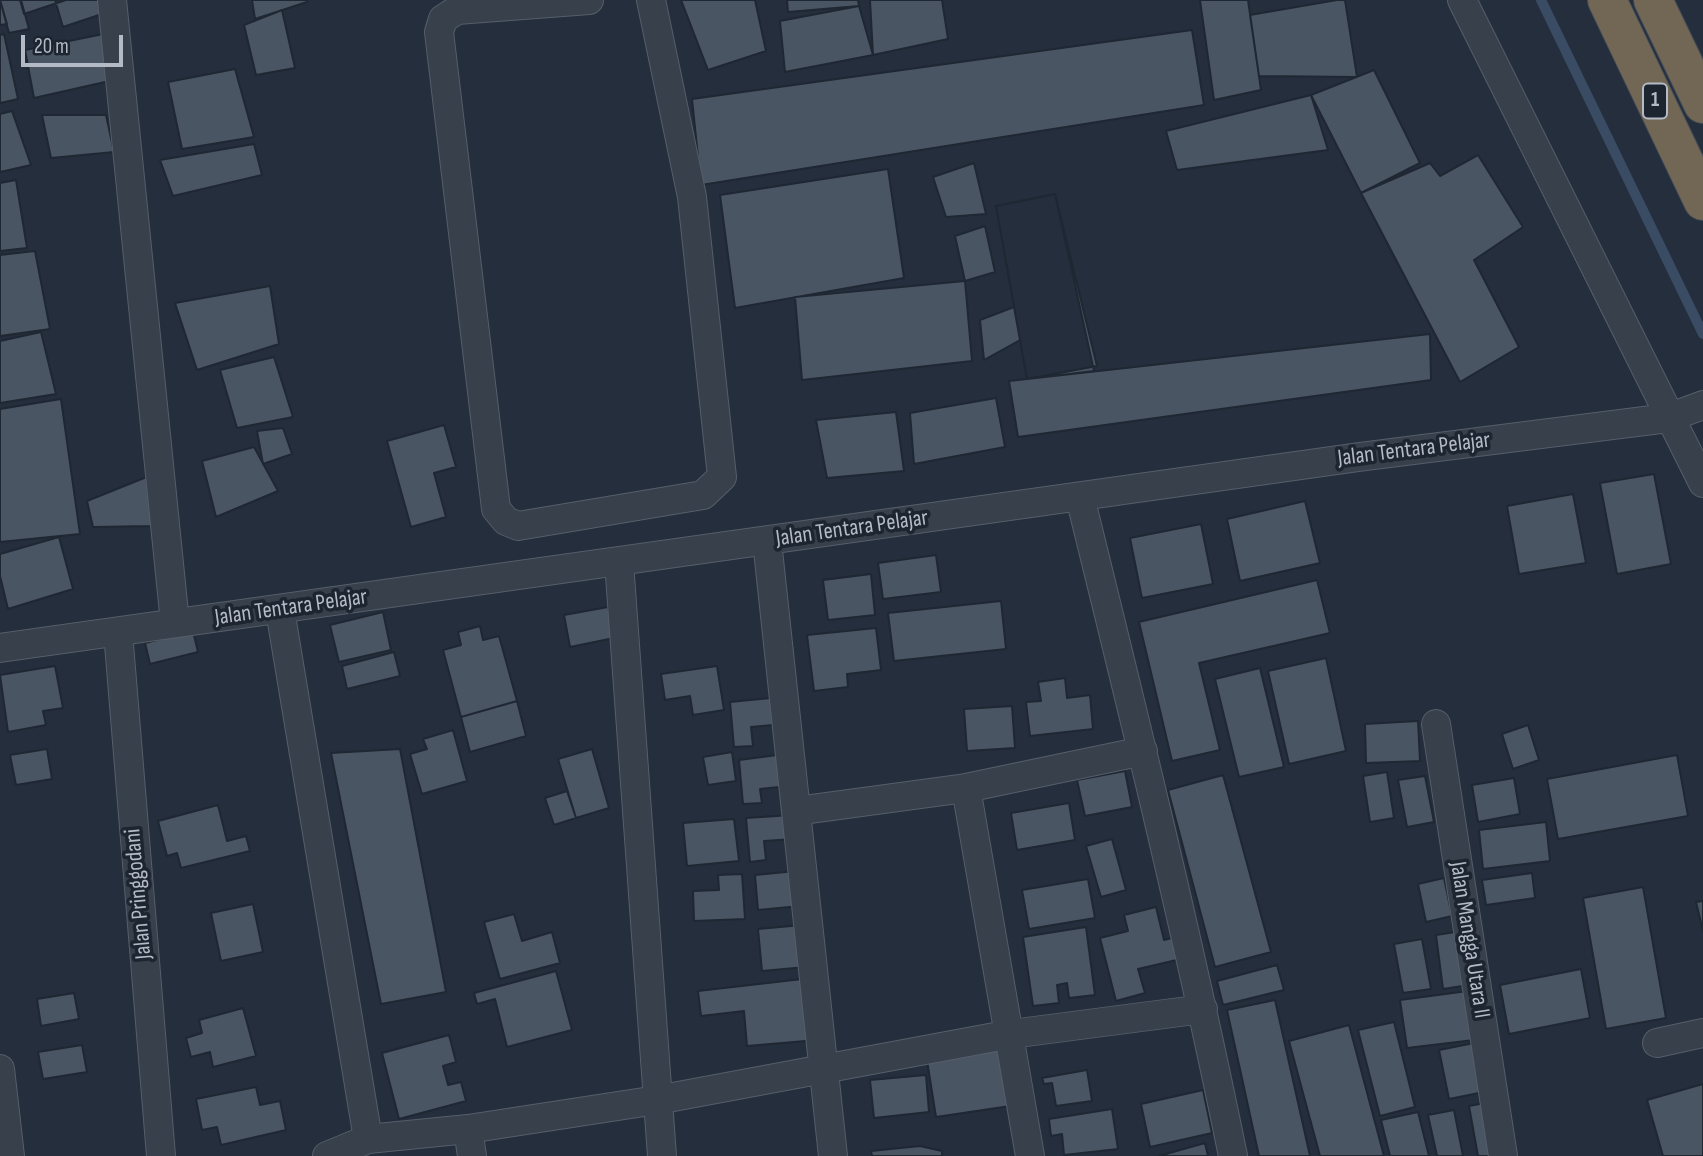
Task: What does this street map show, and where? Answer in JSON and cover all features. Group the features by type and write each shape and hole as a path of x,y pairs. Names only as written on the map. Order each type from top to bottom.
{"highway":[{"name":"1","path":"1607,0 1703,201"},
{"name":"1","path":"1653,0 1703,104"}],"street":[{"path":"112,0 175,623"},
{"path":"589,0 457,10 443,19 439,32 496,509 506,522 518,526 703,495 722,477 692,197 651,0"},
{"path":"1471,2 1686,412 1703,483"},
{"name":"Jalan Tentara Pelajar","path":"0,648 1686,412"},
{"path":"1080,496 1203,1009 1233,1156"},
{"path":"767,541 833,1156"},
{"path":"619,562 662,1156"},
{"path":"280,610 368,1139"},
{"name":"Jalan Pringgodani","path":"118,632 161,1156"},
{"name":"Jalan Mangga Utara II","path":"1436,724 1503,1156"},
{"path":"796,811 966,788 1143,751"},
{"path":"966,788 1012,1034 1030,1156"},
{"path":"327,1156 368,1139 470,1142 657,1100 1012,1034 1203,1009"},
{"path":"1657,1043 1703,1034"},
{"path":"0,1069 10,1156"}],"building":[{"path":"0,0 21,0 29,29 9,33"},
{"path":"0,0 7,24 0,25"},
{"path":"20,0 66,0 24,14"},
{"path":"55,0 105,0 108,12 63,27"},
{"path":"252,0 307,0 307,2 255,19"},
{"path":"681,0 755,0 766,51 708,70"},
{"path":"787,0 858,0 859,6 788,12"},
{"path":"870,0 942,0 948,39 873,55"},
{"path":"1200,0 1248,0 1261,90 1214,100"},
{"path":"1345,0 1357,77 1259,76 1250,15"},
{"path":"859,6 873,55 785,72 780,21"},
{"path":"282,10 295,68 256,75 244,25"},
{"path":"1192,30 1204,105 701,185 692,99"},
{"path":"108,33 114,80 34,98 25,50"},
{"path":"4,34 18,99 0,103 0,35"},
{"path":"235,69 254,137 182,149 168,82"},
{"path":"1374,70 1420,163 1361,193 1311,95"},
{"path":"1311,95 1328,150 1177,170 1166,131"},
{"path":"12,111 31,165 0,172 0,114"},
{"path":"42,115 106,115 114,152 51,158"},
{"path":"254,144 262,175 173,196 160,160"},
{"path":"1478,155 1523,227 1474,260 1519,347 1460,382 1361,193 1430,163 1440,176"},
{"path":"974,163 986,214 946,217 933,177"},
{"path":"888,169 904,278 735,308 720,195"},
{"path":"16,180 27,248 0,251 0,183"},
{"path":"1055,194 1097,366 1027,379 996,206"},
{"path":"1055,194 1094,371 1027,379 996,206"},
{"path":"985,226 995,272 965,281 955,236"},
{"path":"35,251 50,329 0,336 0,255"},
{"path":"965,281 972,361 802,380 795,297"},
{"path":"270,286 279,344 197,370 175,303"},
{"path":"1014,307 1020,340 984,360 980,320"},
{"path":"41,332 56,394 0,403 0,341"},
{"path":"1430,334 1431,380 1018,437 1009,381"},
{"path":"274,357 293,417 237,428 220,370"},
{"path":"996,398 1005,447 914,464 910,413"},
{"path":"61,399 80,534 0,542 0,409"},
{"path":"896,412 904,471 827,478 816,420"},
{"path":"444,425 456,467 434,473 446,517 411,527 387,441"},
{"path":"283,428 292,454 263,464 257,431"},
{"path":"254,447 278,491 216,517 202,461"},
{"path":"154,474 151,526 93,527 87,501"},
{"path":"1654,474 1671,564 1617,574 1600,483"},
{"path":"1573,494 1586,563 1519,574 1507,506"},
{"path":"1305,501 1320,563 1240,581 1227,519"},
{"path":"1201,524 1213,584 1142,598 1130,538"},
{"path":"59,537 73,589 8,609 0,576 0,554"},
{"path":"936,555 941,592 883,599 878,563"},
{"path":"871,574 875,615 828,620 823,580"},
{"path":"1317,580 1330,633 1199,663 1220,750 1172,761 1139,622"},
{"path":"1001,601 1006,649 894,661 888,613"},
{"path":"608,607 614,638 570,647 564,615"},
{"path":"383,612 391,650 339,662 330,625"},
{"path":"480,626 483,640 499,636 517,701 461,717 443,650 461,645 458,632"},
{"path":"876,628 881,670 847,674 848,687 814,691 807,635"},
{"path":"193,631 198,652 150,664 145,643"},
{"path":"394,652 400,676 347,689 342,666"},
{"path":"1326,658 1346,751 1289,764 1268,671"},
{"path":"55,666 63,708 43,711 46,725 8,732 0,675"},
{"path":"717,666 724,710 693,715 690,696 665,700 661,674"},
{"path":"1260,668 1284,767 1239,777 1215,679"},
{"path":"1065,678 1067,698 1090,695 1093,729 1030,736 1026,702 1041,701 1038,682"},
{"path":"781,697 784,724 751,727 753,746 734,747 730,702"},
{"path":"517,701 526,736 470,752 461,717"},
{"path":"1012,706 1015,748 967,751 964,709"},
{"path":"1418,721 1420,761 1366,763 1365,724"},
{"path":"1528,725 1539,760 1513,769 1502,734"},
{"path":"453,730 467,781 422,794 410,754 427,749 423,739"},
{"path":"47,749 52,779 16,785 10,755"},
{"path":"400,749 446,992 381,1004 331,753"},
{"path":"592,749 609,808 576,818 558,759"},
{"path":"732,752 736,781 708,785 703,757"},
{"path":"785,754 789,786 760,789 762,803 743,804 739,760"},
{"path":"1677,755 1688,816 1558,839 1547,779"},
{"path":"1125,771 1132,807 1085,816 1077,780"},
{"path":"1387,772 1394,818 1370,822 1363,776"},
{"path":"1223,775 1271,952 1215,967 1168,790"},
{"path":"1425,776 1434,822 1407,827 1398,780"},
{"path":"1514,778 1520,814 1478,822 1472,785"},
{"path":"567,791 576,818 554,825 545,798"},
{"path":"1069,803 1075,840 1017,850 1011,813"},
{"path":"218,805 227,841 246,836 250,851 181,868 177,853 167,856 158,821"},
{"path":"792,815 794,839 764,841 766,860 750,862 746,818"},
{"path":"734,819 739,861 687,866 683,823"},
{"path":"1546,822 1550,861 1483,869 1479,830"},
{"path":"1112,839 1126,890 1101,897 1086,846"},
{"path":"796,871 800,906 758,910 755,875"},
{"path":"1532,873 1535,898 1486,905 1482,880"},
{"path":"742,874 745,919 694,921 693,891 719,890 718,875"},
{"path":"1444,878 1452,916 1426,922 1418,884"},
{"path":"1088,879 1095,918 1029,929 1022,890"},
{"path":"1643,887 1666,1018 1606,1029 1583,898"},
{"path":"1703,901 1703,931 1696,902"},
{"path":"253,904 263,952 221,961 211,913"},
{"path":"1156,907 1164,940 1176,937 1181,959 1138,969 1145,993 1116,1001 1100,938 1128,931 1124,915"},
{"path":"514,914 522,941 552,932 560,963 500,979 484,922"},
{"path":"802,925 806,967 762,971 758,929"},
{"path":"1086,927 1095,995 1069,998 1067,983 1057,985 1059,1003 1033,1006 1023,937"},
{"path":"1462,931 1469,985 1443,989 1436,935"},
{"path":"1422,939 1431,989 1403,993 1394,944"},
{"path":"1277,965 1284,990 1223,1005 1217,981"},
{"path":"1581,969 1590,1018 1509,1034 1500,985"},
{"path":"556,971 572,1030 507,1047 495,999 477,1004 474,993"},
{"path":"811,978 817,1040 747,1046 744,1011 701,1016 698,991"},
{"path":"1468,991 1474,1040 1407,1048 1400,1000"},
{"path":"74,993 79,1019 41,1026 37,999"},
{"path":"1275,1000 1310,1156 1259,1156 1227,1010"},
{"path":"243,1008 256,1056 213,1067 210,1052 191,1057 186,1038 202,1033 199,1020"},
{"path":"1394,1022 1415,1107 1380,1116 1358,1030"},
{"path":"1349,1025 1384,1156 1320,1156 1289,1041"},
{"path":"449,1035 456,1062 443,1066 448,1085 461,1082 466,1101 399,1119 382,1053"},
{"path":"1007,1042 1017,1105 936,1117 926,1054"},
{"path":"1479,1042 1489,1091 1449,1099 1439,1050"},
{"path":"82,1045 87,1072 43,1079 38,1052"},
{"path":"1087,1070 1092,1101 1056,1106 1052,1083 1044,1084 1042,1078"},
{"path":"926,1075 929,1112 874,1118 870,1080"},
{"path":"1703,1084 1703,1156 1663,1156 1647,1100"},
{"path":"256,1087 260,1105 280,1101 286,1130 221,1145 217,1127 202,1130 196,1099"},
{"path":"1203,1090 1212,1133 1150,1147 1141,1104"},
{"path":"1490,1102 1500,1156 1478,1156 1469,1106"},
{"path":"1112,1109 1118,1149 1064,1155 1062,1134 1051,1136 1049,1119"},
{"path":"1454,1110 1463,1156 1437,1156 1428,1115"},
{"path":"1418,1112 1429,1156 1390,1156 1381,1120"},
{"path":"1205,1143 1208,1156 1159,1156"},
{"path":"920,1146 942,1151 942,1156 872,1156 871,1151"}],"waterway":[{"path":"1541,0 1703,334"}]}
